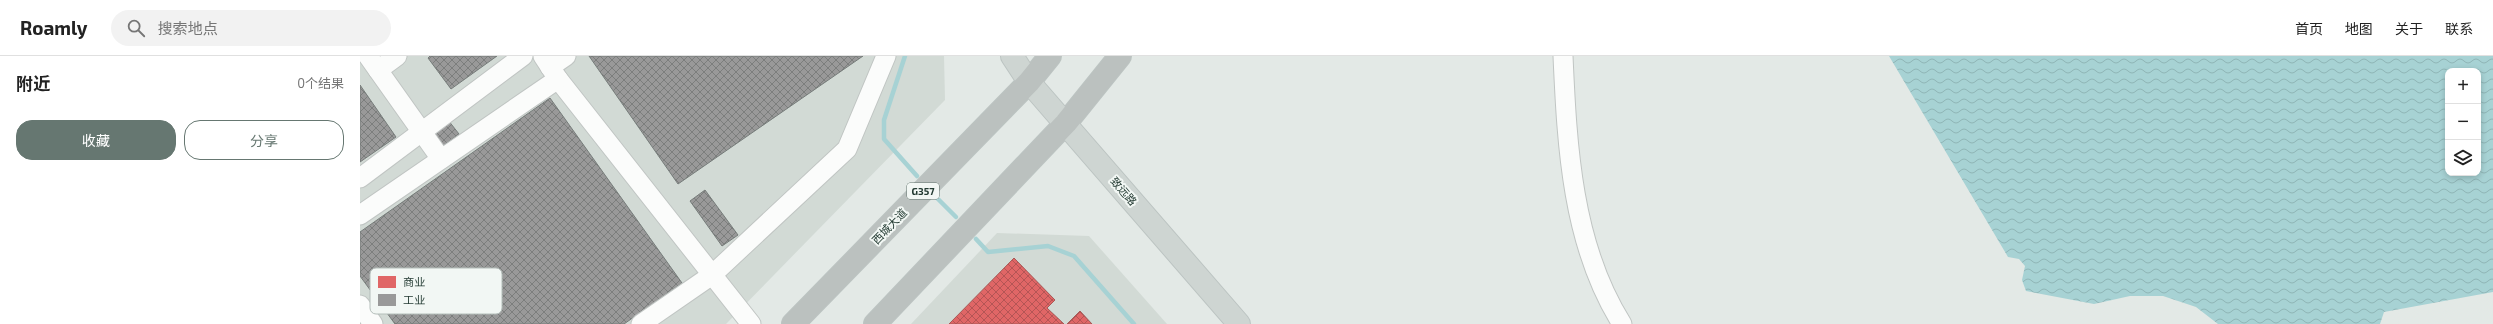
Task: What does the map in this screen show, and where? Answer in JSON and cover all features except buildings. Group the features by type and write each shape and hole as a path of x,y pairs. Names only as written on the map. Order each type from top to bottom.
{"highway":[{"name":"西城大道","path":"793,324 1029,82 1050,56"},
{"path":"875,324 1066,124 1120,56"}],"main road":[{"name":"致远路","path":"1012,56 1029,82 1239,324"}],"street":[{"path":"397,56 373,63 441,159"},
{"path":"360,178 523,56"},
{"path":"360,215 441,159 550,67 566,56"},
{"path":"641,324 712,275 847,149 886,56"},
{"path":"1563,56 1566,120 1575,192 1584,232 1598,275 1622,324"},
{"path":"550,67 751,324"},
{"path":"360,305 373,324"}],"shaded area":[{"path":"360,56 944,56 945,100 726,324 360,324"},
{"path":"997,233 1089,236 1167,324 911,324"}],"water":[{"path":"1889,56 2493,56 2493,292 2384,312 2380,324 2218,324 2196,307 2163,296 2130,296 2094,304 2026,291 2022,280 2025,266 2019,259 2008,257"}],"waterway":[{"path":"905,56 884,120 884,139 917,176"},
{"path":"937,198 956,217"},
{"path":"976,239 988,252 1048,246 1074,256 1134,324"}]}
